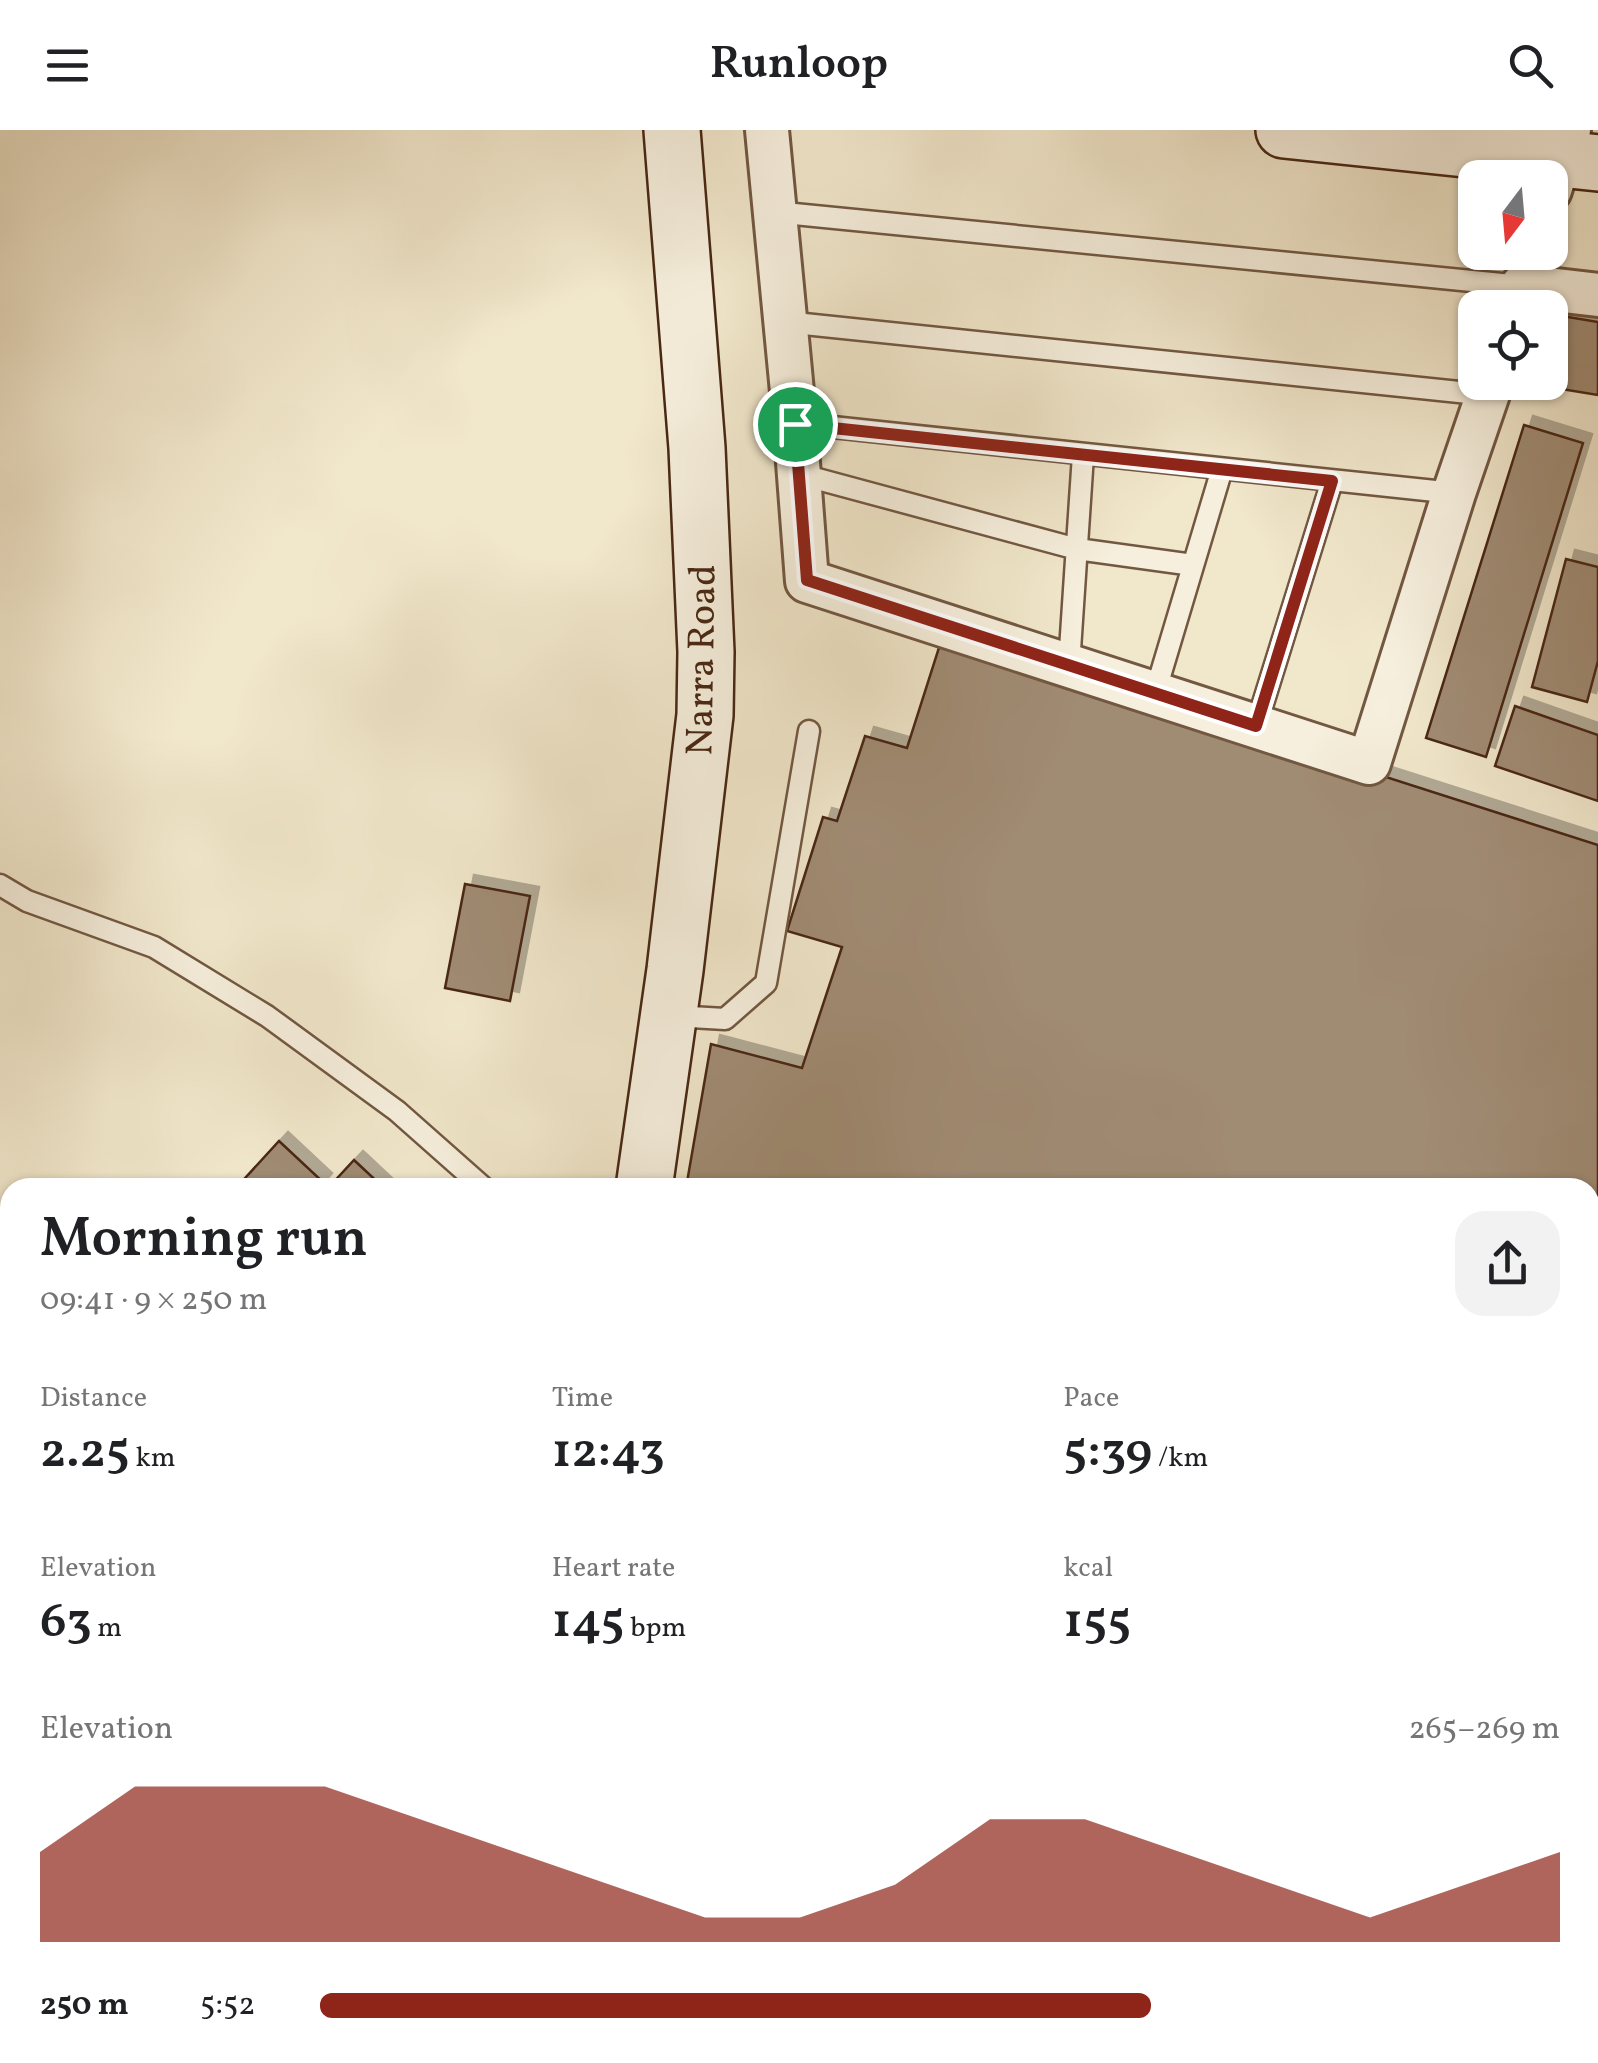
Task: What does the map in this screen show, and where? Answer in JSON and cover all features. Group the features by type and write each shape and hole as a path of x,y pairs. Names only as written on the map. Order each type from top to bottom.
{"street":[{"name":"Narra Road","path":"645,1178 705,715 697,448 672,130"},
{"path":"767,130 807,580 1369,763 1486,400"},
{"path":"1313,132 1445,139 1569,161"},
{"path":"1524,282 1598,295"}],"lane":[{"path":"774,212 1524,282"},
{"path":"785,322 1458,386"},
{"path":"795,424 1454,493"},
{"path":"1068,665 1084,455"},
{"path":"1155,693 1222,469"},
{"path":"799,474 1077,549 1193,565"},
{"path":"1256,726 1332,481"},
{"path":"669,1015 725,1020 766,983 809,731"},
{"path":"0,885 27,901 154,947 266,1016 397,1111 473,1178"}],"building":[{"path":"1568,317 1598,322 1598,395 1568,390"},
{"path":"1524,425 1583,443 1486,757 1426,738"},
{"path":"1566,559 1598,567 1598,661 1587,702 1532,687"},
{"path":"943,635 1598,845 1598,1178 688,1178 711,1044 802,1068 842,947 787,931 823,817 837,821 865,736 907,748"},
{"path":"1515,706 1598,735 1598,801 1495,766"},
{"path":"465,884 530,896 510,1001 445,988"},
{"path":"279,1141 319,1178 245,1178"},
{"path":"354,1160 373,1178 337,1178"}],"route":[{"path":"795,424 1332,481 1256,726 807,580 795,424"}]}
